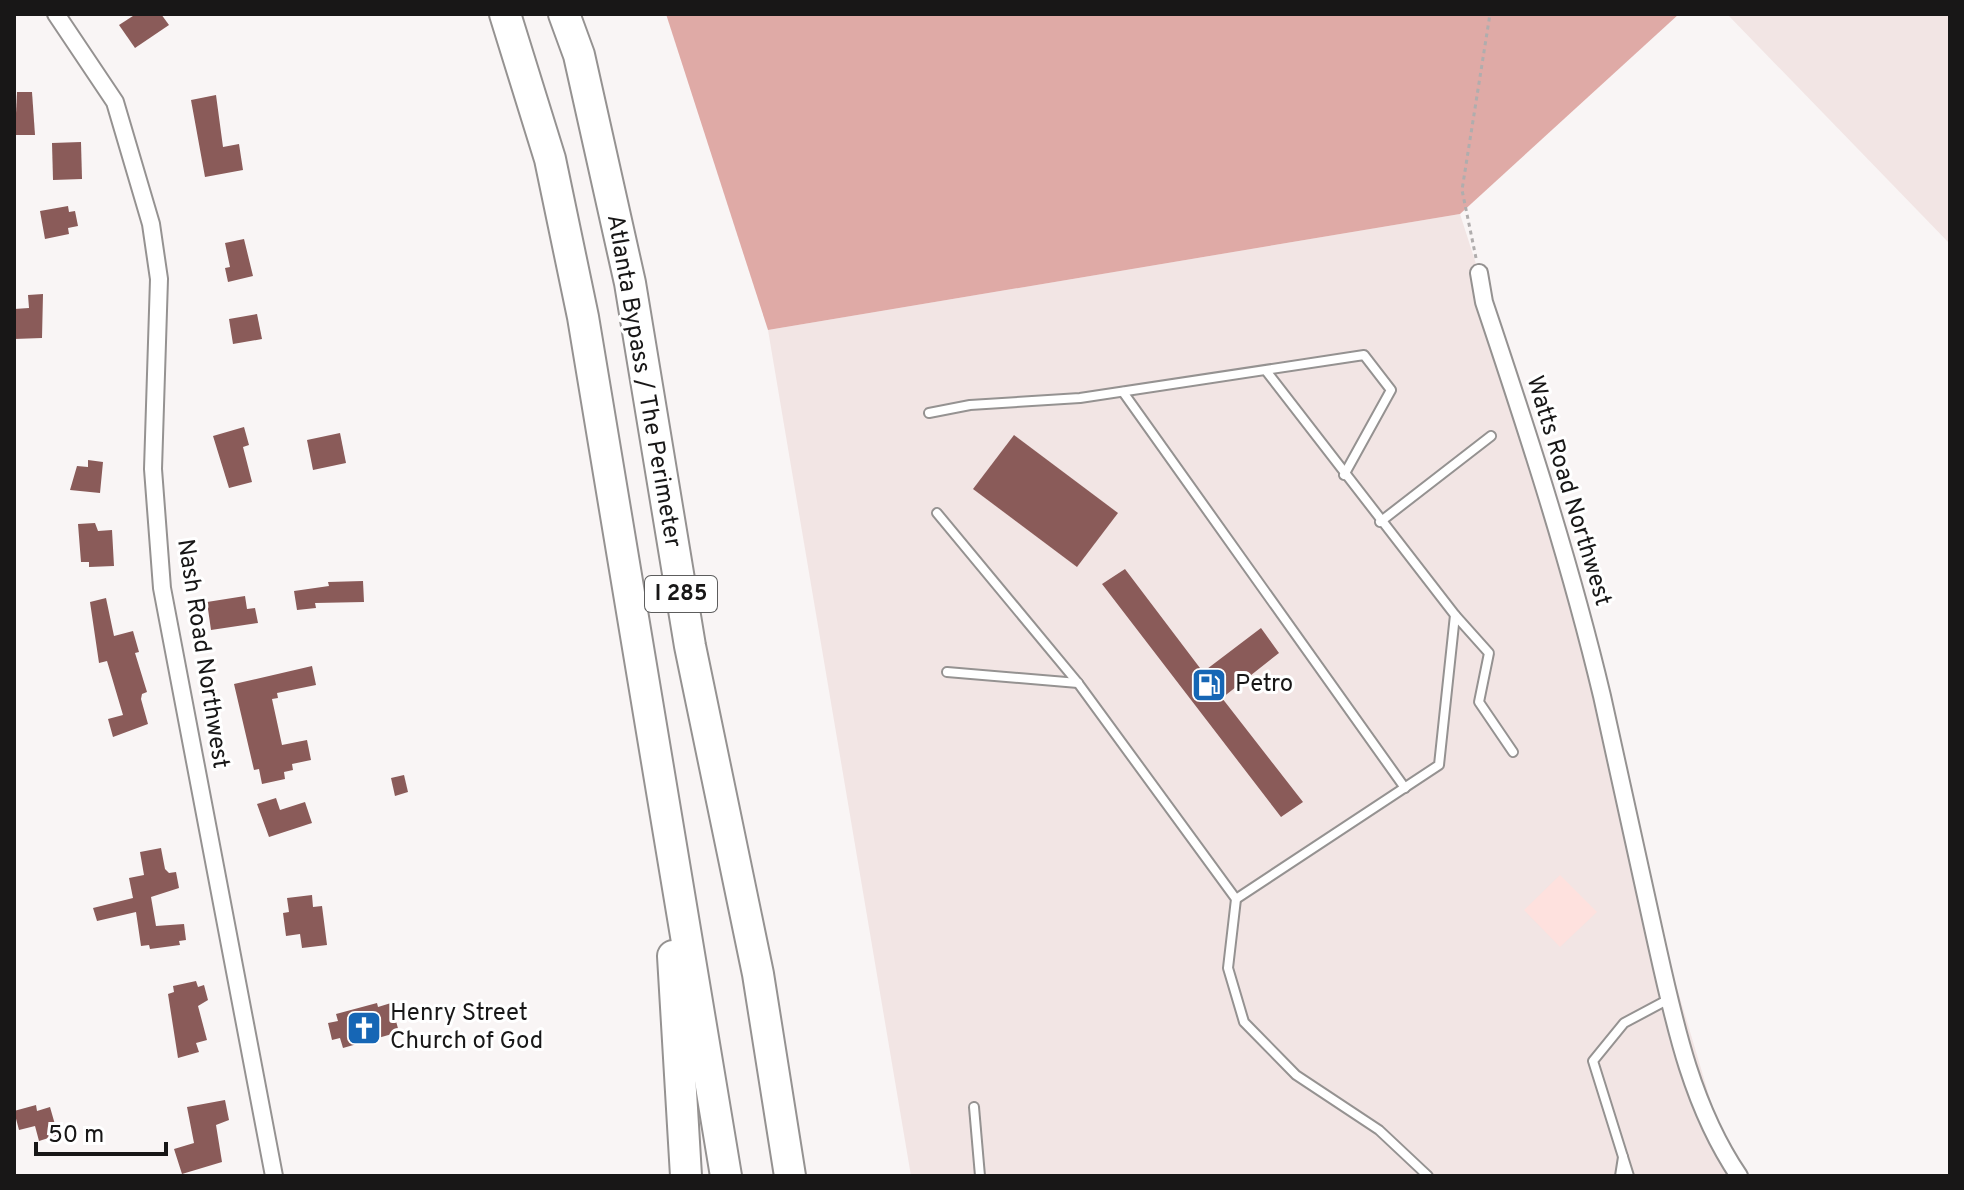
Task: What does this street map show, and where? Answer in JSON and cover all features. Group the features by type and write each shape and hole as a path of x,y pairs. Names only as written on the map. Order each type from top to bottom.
{"highway":[{"name":"Atlanta Bypass / The Perimeter","path":"505,14 550,159 583,317 726,1176"},
{"name":"Atlanta Bypass / The Perimeter","path":"564,14 579,55 630,283 690,646 758,974 790,1176"},
{"path":"663,798 686,1176"},
{"path":"758,974 809,1176"}],"street":[{"name":"Nash Road Northwest","path":"56,14 115,102 151,224 159,279 153,469 162,588 274,1176"},
{"name":"Watts Road Northwest","path":"1479,273 1484,302 1568,561 1664,980 1689,1074 1724,1153 1739,1176"}],"lane":[{"path":"929,413 970,405 1123,392 1364,355 1391,390 1344,475"},
{"path":"1267,372 1380,522 1489,653 1479,702 1513,752"},
{"path":"1123,392 1405,788"},
{"path":"1380,522 1491,436"},
{"path":"937,513 1078,683 1236,899 1228,968 1244,1022 1296,1075 1379,1130 1428,1176"},
{"path":"1236,899 1439,765 1455,615"},
{"path":"947,672 1078,683"},
{"path":"1629,1176 1593,1061 1624,1023 1669,999"},
{"path":"974,1107 980,1176"},
{"path":"1620,1176 1623,1156"}],"path":[{"path":"1479,273 1462,190 1490,14"}],"shaded area":[{"path":"666,14 1679,14 1460,214 768,330"},
{"path":"1727,14 1950,14 1950,244"},
{"path":"1460,214 1579,585 1649,894 1733,1176 911,1176 768,330"},
{"path":"1560,875 1597,912 1560,947 1524,910"}],"building":[{"path":"136,14 161,14 169,25 135,48 119,25"},
{"path":"17,92 32,92 35,135 15,135"},
{"path":"216,95 223,147 239,144 243,170 205,177 191,100"},
{"path":"81,142 82,179 53,180 52,143"},
{"path":"68,206 69,212 75,211 78,226 68,228 69,234 45,239 40,211"},
{"path":"244,239 253,276 228,282 225,268 230,267 225,243"},
{"path":"43,294 42,338 14,339 14,309 29,308 28,295"},
{"path":"257,314 262,339 233,344 229,319"},
{"path":"244,427 249,445 243,447 252,482 229,488 213,436"},
{"path":"340,433 346,463 313,470 307,440"},
{"path":"1014,435 1118,513 1077,567 973,489"},
{"path":"88,460 103,462 100,493 70,490 77,466 88,467"},
{"path":"95,523 98,531 112,530 114,566 89,567 89,562 81,562 78,524"},
{"name":"Petro","path":"1125,569 1203,672 1261,628 1279,653 1222,698 1303,802 1281,817 1102,584"},
{"path":"363,581 364,602 315,603 316,608 297,610 294,591 329,586 328,582"},
{"path":"245,596 247,609 255,608 258,623 211,630 207,602"},
{"path":"106,598 114,636 133,631 139,652 135,653 147,692 142,694 141,699 148,724 113,737 108,719 123,715 107,661 99,663 90,602"},
{"path":"312,666 316,685 277,693 278,698 272,699 282,745 307,740 311,760 292,764 293,770 284,772 285,779 262,784 259,769 254,770 234,684"},
{"path":"404,775 408,792 395,796 391,778"},
{"path":"276,798 280,810 305,802 312,823 269,837 257,804"},
{"path":"161,848 165,869 169,873 176,872 179,888 151,897 156,926 184,924 186,940 179,941 180,945 150,949 149,945 141,946 136,912 97,921 93,908 133,898 129,878 144,875 140,852"},
{"path":"312,895 313,907 322,906 327,945 302,948 300,934 286,936 283,913 289,912 287,898"},
{"path":"196,981 198,987 204,985 208,1000 198,1006 207,1040 196,1043 199,1052 178,1058 168,994 174,992 173,986"},
{"name":"Henry Street Church of God","path":"377,1003 378,1007 391,1003 399,1032 343,1048 340,1038 332,1040 328,1023 338,1021 336,1014"},
{"path":"225,1100 229,1120 216,1125 222,1162 182,1174 174,1149 194,1143 187,1107"},
{"path":"36,1105 37,1111 50,1107 58,1135 39,1141 35,1126 19,1130 14,1111"}],"place":[{"name":"Petro","path":"1209,685"},
{"name":"Henry Street Church of God","path":"364,1028"}]}
